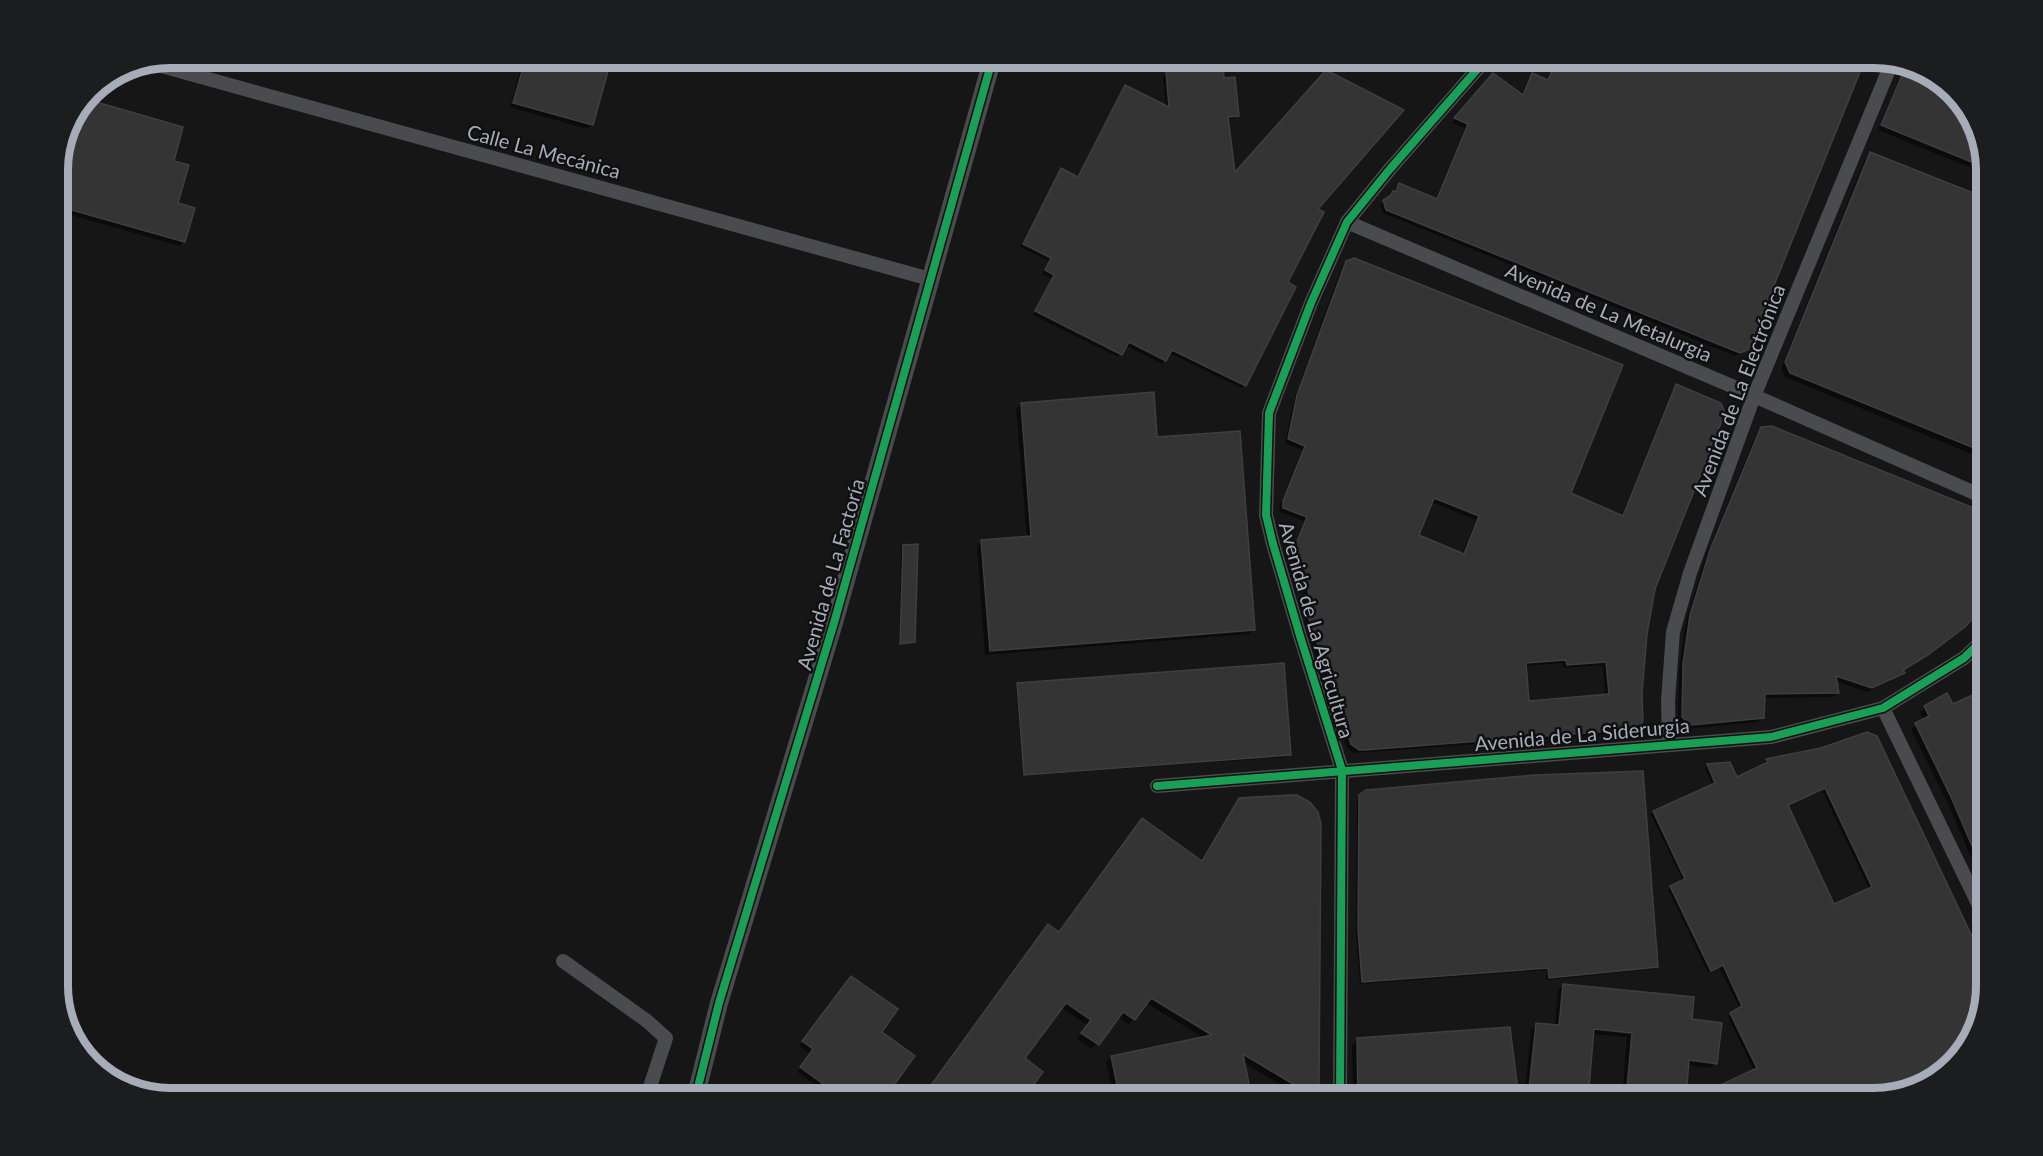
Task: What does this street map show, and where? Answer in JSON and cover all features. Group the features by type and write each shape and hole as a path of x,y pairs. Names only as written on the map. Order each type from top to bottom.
{"street":[{"name":"Calle La Mecánica","path":"169,68 930,279"},
{"name":"Avenida de La Factoría","path":"698,1088 719,1003 834,623 990,68"},
{"name":"Avenida de La Agricultura","path":"1340,1088 1342,770 1294,616 1266,515 1269,413 1311,303 1347,222 1478,68"},
{"name":"Avenida de La Electrónica","path":"1669,744 1668,701 1673,632 1690,573 1754,396 1889,69"},
{"name":"Avenida de La Metalurgia","path":"1347,222 1975,493"},
{"name":"Avenida de La Siderurgia","path":"1157,786 1770,737 1883,708 1964,658 1976,647"},
{"path":"1883,708 1976,899"},
{"path":"563,961 647,1021 666,1038 650,1088"}],"building":[{"path":"523,68 609,68 593,125 513,103"},
{"path":"1194,68 1223,68 1224,78 1235,77 1239,116 1228,117 1235,172 1326,70 1404,110 1318,209 1324,212 1288,282 1296,287 1246,386 1172,350 1166,361 1129,342 1122,355 1035,311 1054,275 1045,270 1051,258 1023,244 1061,168 1078,177 1125,85 1169,107 1166,72"},
{"path":"1553,68 1862,68 1748,350 1740,353 1386,210 1383,200 1393,191 1396,192 1399,183 1437,199 1468,124 1454,118 1493,73 1523,95 1532,73 1548,80"},
{"path":"1903,72 1912,75 1936,89 1954,107 1968,131 1975,163 1881,125"},
{"path":"94,101 183,127 174,161 189,165 178,203 195,208 185,242 68,209 68,163 71,143 75,131"},
{"path":"1870,152 1975,194 1975,449 1790,373 1785,362"},
{"path":"1354,258 1623,365 1571,493 1623,516 1676,384 1721,403 1725,413 1655,589 1647,634 1642,693 1643,721 1637,729 1364,750 1359,750 1351,744 1308,616 1315,615 1298,556 1292,553 1307,517 1283,508 1283,501 1305,446 1288,439 1297,395 1346,261","holes":["1434,498 1479,516 1464,554 1419,535","1566,660 1567,665 1606,662 1609,694 1529,701 1526,663"]},
{"path":"1154,392 1157,437 1240,431 1255,630 990,651 981,540 1031,536 1021,403"},
{"path":"1772,426 1975,509 1976,616 1965,627 1928,655 1903,670 1905,673 1872,688 1836,676 1839,693 1765,694 1764,718 1691,725 1682,717 1683,664 1690,615 1710,550 1761,427"},
{"path":"918,544 915,642 900,644 903,545"},
{"path":"1284,663 1291,755 1024,775 1017,683"},
{"path":"1947,693 1953,704 1976,694 1976,854 1915,723 1929,716 1924,706"},
{"path":"1867,732 1877,736 1976,945 1975,1000 1968,1025 1946,1059 1912,1081 1887,1088 1714,1088 1757,1068 1730,1013 1742,1006 1723,965 1711,971 1670,886 1685,879 1653,811 1715,783 1707,764 1730,762 1737,777 1768,762 1766,759 1821,748","holes":["1825,788 1872,887 1834,904 1788,805"]},
{"path":"1643,771 1658,967 1549,978 1548,968 1362,982 1358,929 1359,795 1366,790 1535,775"},
{"path":"1297,795 1310,802 1318,812 1321,824 1319,1088 1298,1087 1243,1054 1250,1088 1118,1088 1111,1056 1212,1035 1151,998 1135,1020 1123,1012 1099,1045 1081,1033 1091,1020 1066,1003 1025,1058 1043,1072 1031,1088 929,1088 1048,924 1059,932 1142,818 1202,861 1239,798"},
{"path":"851,976 898,1009 882,1032 915,1056 892,1088 829,1088 800,1067 813,1049 802,1041"},
{"path":"1563,984 1694,997 1692,1019 1722,1023 1717,1064 1689,1060 1687,1088 1627,1088 1632,1033 1594,1029 1589,1088 1529,1088 1536,1023 1559,1025"},
{"path":"1510,1027 1518,1088 1358,1088 1357,1038"}],"cycle path":[{"path":"698,1088 719,1003 834,623 990,68"},
{"path":"1340,1088 1342,770 1300,636 1266,515 1269,413 1311,303 1347,222 1478,68"},
{"path":"1157,786 1771,737 1883,708 1964,658 1976,647"}]}
